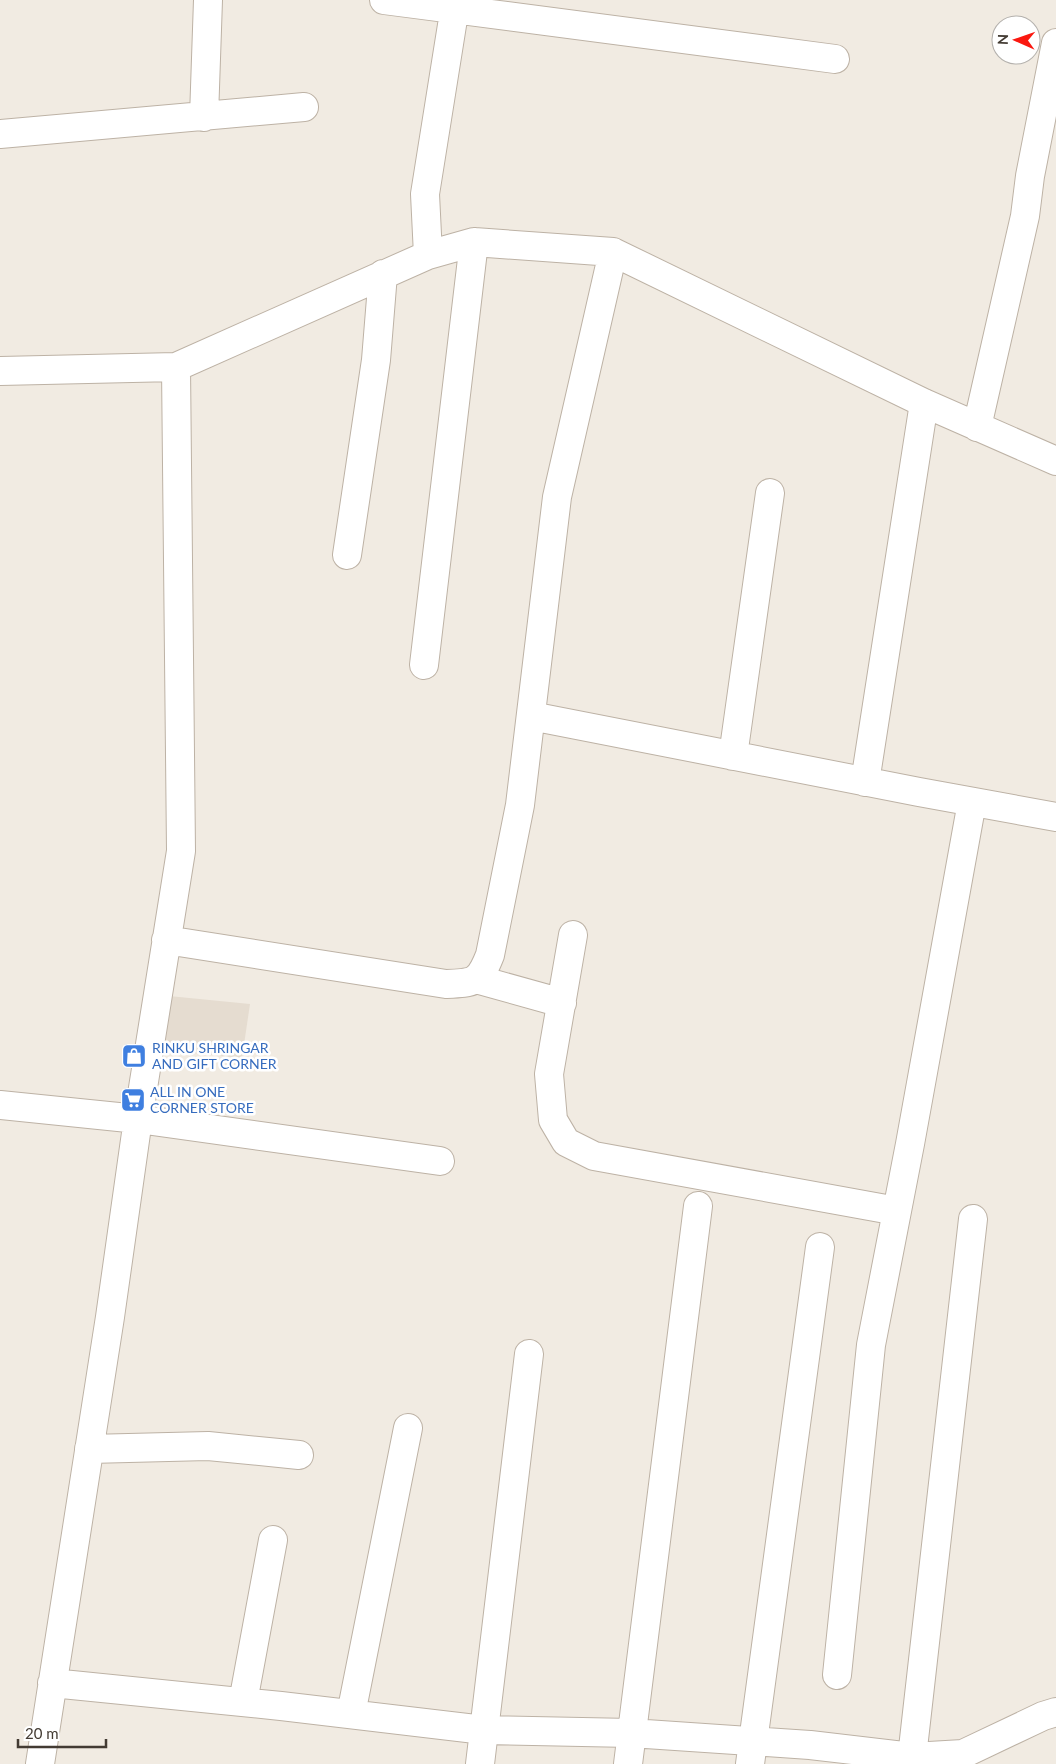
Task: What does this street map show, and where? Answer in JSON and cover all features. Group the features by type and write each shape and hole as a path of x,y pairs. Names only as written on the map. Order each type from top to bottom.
{"street":[{"path":"204,117 208,0"},
{"path":"384,0 455,5 835,58"},
{"path":"428,255 425,194 455,5"},
{"path":"977,427 1025,216 1030,176 1056,43"},
{"path":"0,134 304,107"},
{"path":"424,665 474,242"},
{"path":"0,371 176,366 428,255 474,242 613,252 924,403 1056,461"},
{"path":"166,940 446,984 468,983 476,979 484,970 490,955 520,805 557,497 613,252"},
{"path":"347,555 376,360 383,274"},
{"path":"40,1764 110,1317 138,1119 181,851 176,366"},
{"path":"865,782 924,403"},
{"path":"733,756 770,493"},
{"path":"530,716 865,782 1056,817"},
{"path":"837,1675 871,1345 972,802"},
{"path":"573,935 550,1074 553,1120 566,1142 594,1156 897,1211"},
{"path":"476,979 562,1003"},
{"path":"0,1105 138,1119 440,1161"},
{"path":"628,1764 698,1206"},
{"path":"912,1757 973,1219"},
{"path":"752,1753 820,1247"},
{"path":"480,1764 529,1354"},
{"path":"352,1714 408,1428"},
{"path":"89,1449 208,1446 299,1455"},
{"path":"242,1702 273,1540"},
{"path":"52,1683 242,1702 484,1730 631,1733 752,1753 810,1745 912,1757 962,1759 1043,1716 1056,1712"}],"shaded area":[{"path":"169,996 250,1004 242,1058 165,1050"}],"place":[{"name":"RINKU SHRINGAR AND GIFT CORNER","path":"134,1056"},
{"name":"ALL IN ONE CORNER STORE","path":"133,1100"}]}
